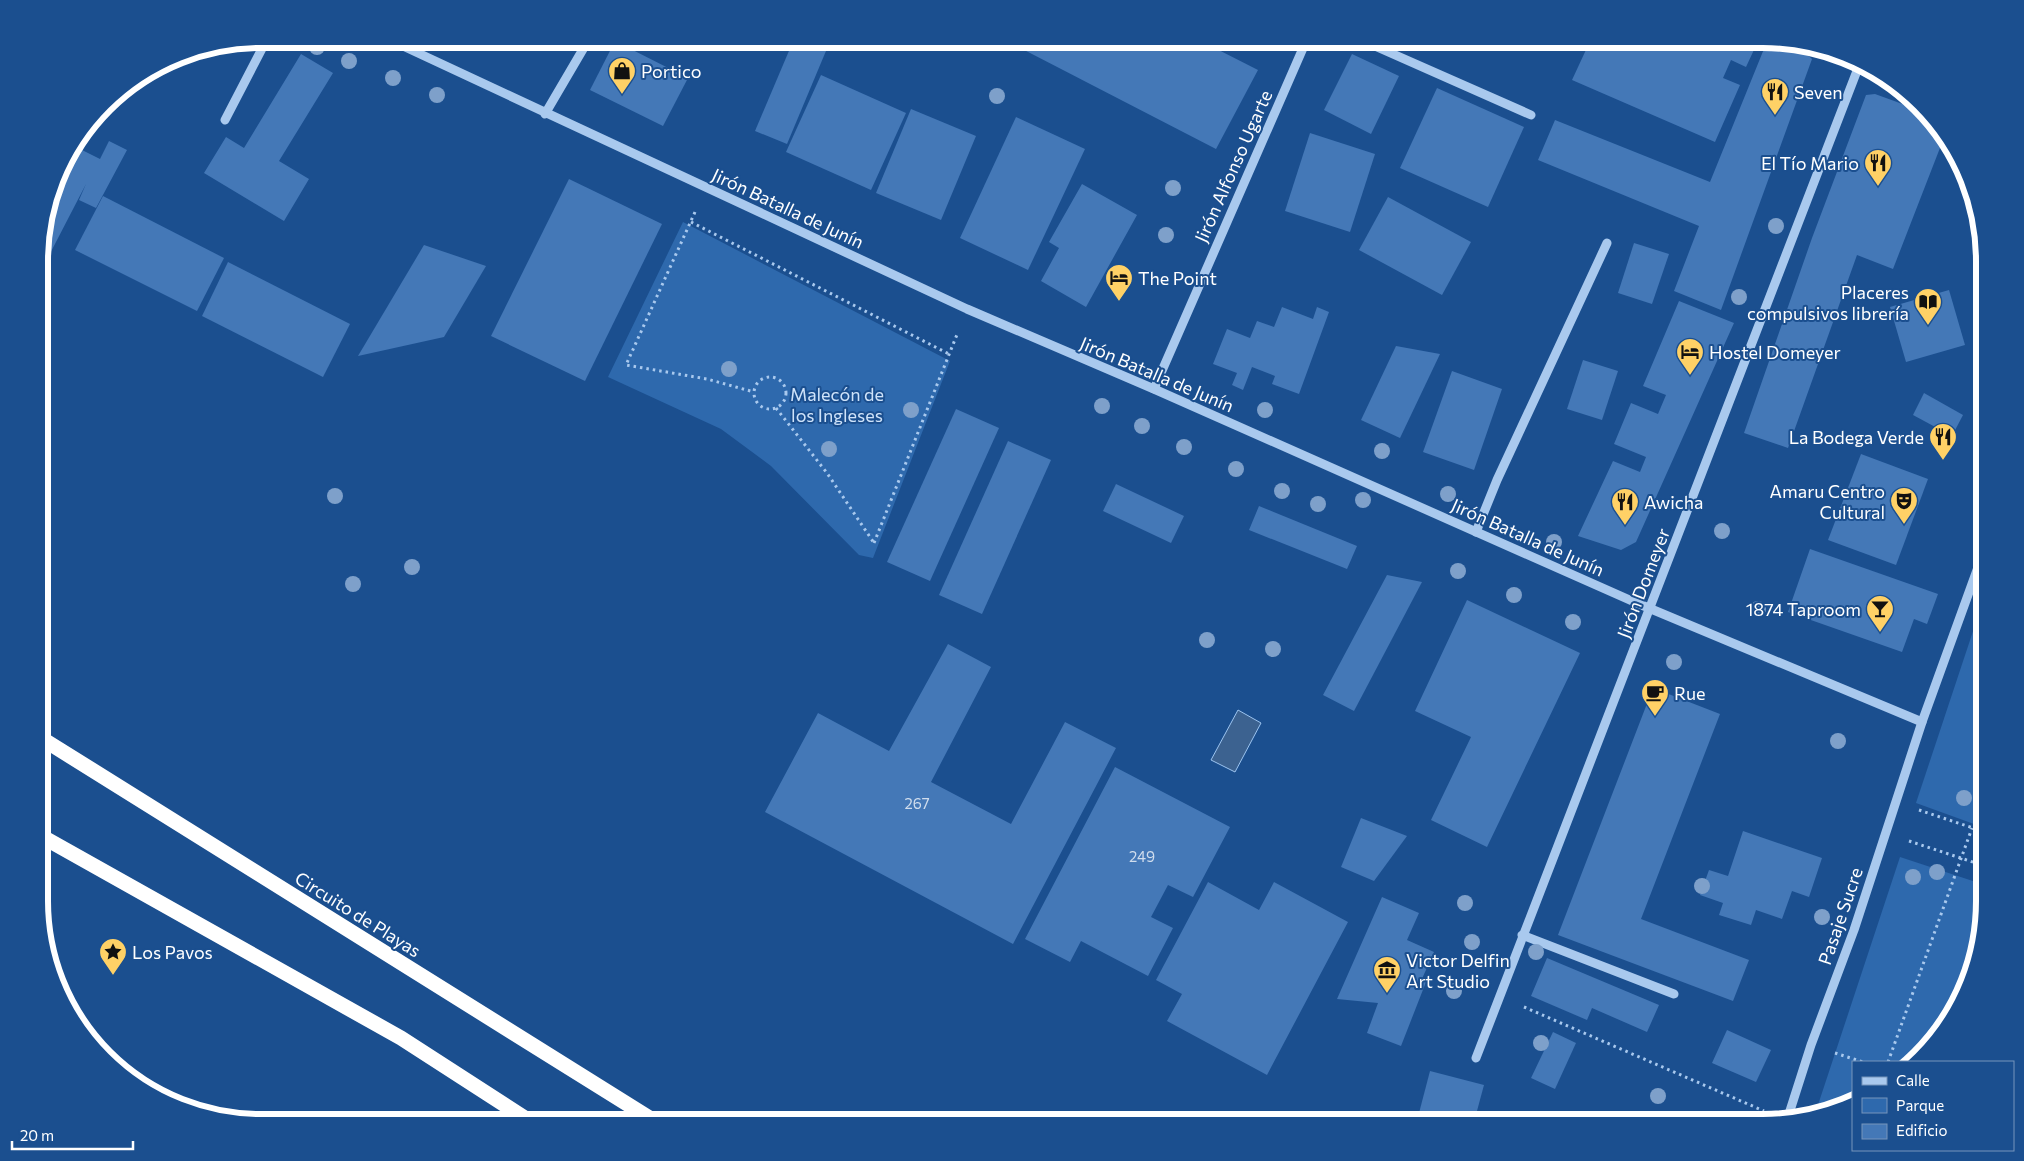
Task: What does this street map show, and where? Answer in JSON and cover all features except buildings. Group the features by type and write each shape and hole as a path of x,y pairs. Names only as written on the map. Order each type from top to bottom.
{"highway":[{"name":"Circuito de Playas","path":"48,742 643,1114"},
{"path":"48,840 401,1038 519,1114"}],"street":[{"path":"225,120 262,48"},
{"name":"Jirón Batalla de Junín","path":"407,48 967,309 1154,389 1650,609 1922,722"},
{"path":"545,114 584,48"},
{"name":"Jirón Alfonso Ugarte","path":"1154,389 1302,48"},
{"path":"1379,48 1531,114"},
{"name":"Jirón Domeyer","path":"1476,1058 1498,996 1650,609 1858,69"},
{"path":"1476,532 1497,480 1607,243"},
{"name":"Pasaje Sucre","path":"1790,1112 1854,930 1922,722 1976,573"},
{"path":"1522,935 1674,994"}],"path":[{"path":"705,188 626,365 707,378 754,392"},
{"path":"691,222 949,354"},
{"path":"776,408 827,473 874,543 967,309"},
{"path":"777,378 786,390 784,401 771,410 760,407 756,403 754,392 755,387 762,380 777,378"},
{"path":"1896,802 1976,829"},
{"path":"1888,1061 1972,828"},
{"path":"1885,832 1976,863"},
{"path":"1498,996 1767,1112"}],"green space":[{"name":"Malecón de los Ingleses","path":"683,222 950,361 873,558 859,555 771,466 721,429 608,377"},
{"path":"1976,622 1976,825 1916,803"},
{"path":"1900,857 1976,882 1975,928 1969,955 1955,995 1941,1019 1924,1041 1904,1061 1852,1061 1852,1094 1818,1106"}],"shaded area":[{"path":"1238,710 1261,723 1235,772 1211,760"}],"place":[{"name":"Portico","path":"622,95"},
{"name":"Seven","path":"1775,116"},
{"name":"El Tío Mario","path":"1878,187"},
{"name":"The Point","path":"1119,302"},
{"name":"Placeres compulsivos librería","path":"1928,326"},
{"name":"Hostel Domeyer","path":"1690,376"},
{"name":"La Bodega Verde","path":"1943,461"},
{"name":"Amaru Centro Cultural","path":"1904,525"},
{"name":"Awicha","path":"1625,526"},
{"name":"1874 Taproom","path":"1880,633"},
{"name":"Rue","path":"1655,717"},
{"name":"Los Pavos","path":"113,976"},
{"name":"Victor Delfin Art Studio","path":"1387,994"}]}
